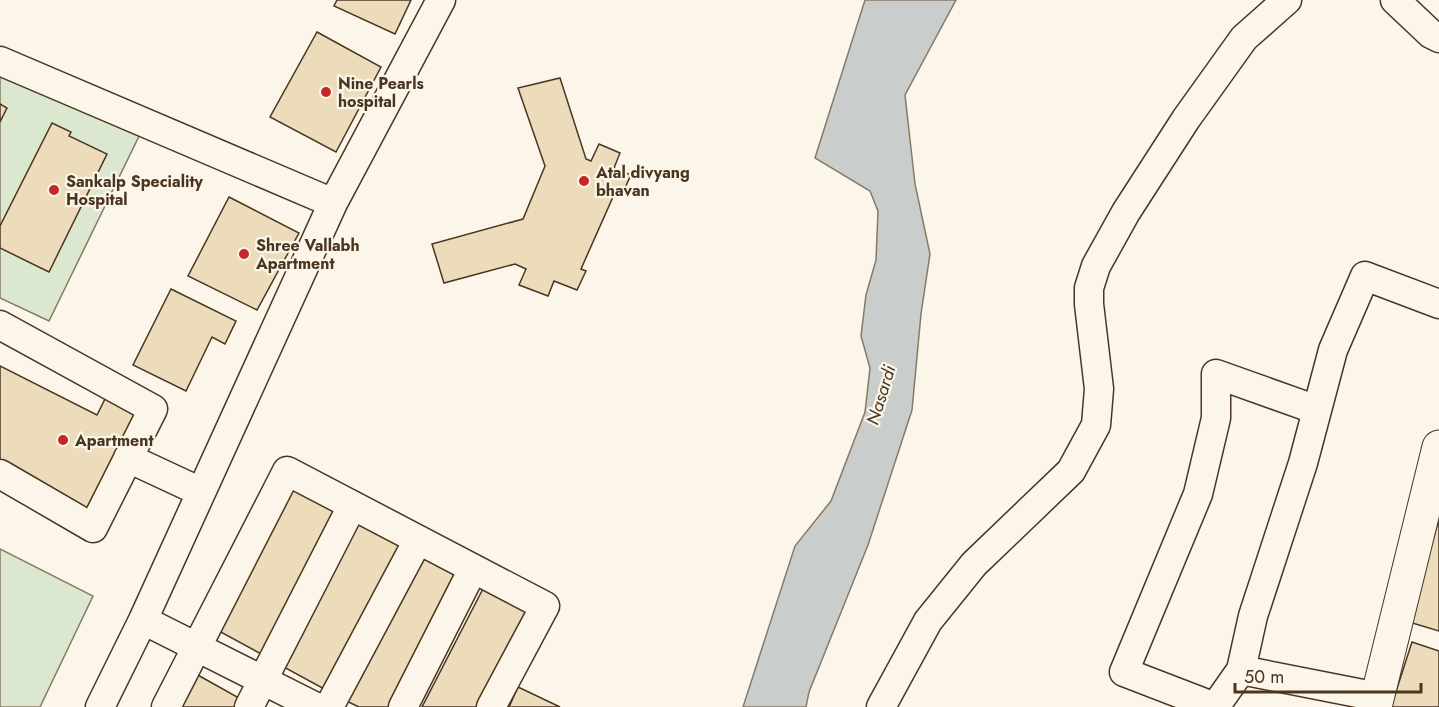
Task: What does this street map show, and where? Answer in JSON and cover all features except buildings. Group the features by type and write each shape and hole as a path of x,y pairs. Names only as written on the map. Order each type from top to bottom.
{"main road":[{"path":"1377,702 1439,447"}],"street":[{"path":"100,707 333,202 441,0"},
{"path":"886,706 928,621 974,564 1071,471 1096,425 1099,389 1089,288 1096,266 1126,212 1192,110 1244,38 1287,0"},
{"path":"1395,0 1431,34 1439,38"},
{"path":"0,61 333,202"},
{"path":"1317,410 1216,374 1216,418 1198,494 1124,672 1215,707 1241,670 1253,616 1303,463 1333,350 1365,276 1439,304"},
{"path":"0,325 153,409 93,528 0,474"},
{"path":"128,458 201,492"},
{"path":"166,707 287,471 545,606 491,707"},
{"path":"249,707 352,506"},
{"path":"329,707 418,540"},
{"path":"403,707 473,569"},
{"path":"142,620 316,707"},
{"path":"1241,670 1377,702"}],"green space":[{"path":"0,70 141,132 49,321 0,298"},
{"path":"0,549 93,596 40,707 0,707"}],"water":[{"name":"Nasardi","path":"865,0 956,0 905,95 915,184 930,254 921,314 912,410 868,545 809,692 806,707 743,707 795,546 831,501 865,412 870,368 861,336 866,295 876,260 878,211 870,191 815,158"}],"place":[{"name":"Nine Pearls hospital","path":"326,92"},
{"name":"Atal divyang bhavan","path":"584,181"},
{"name":"Sankalp Speciality Hospital","path":"54,190"},
{"name":"Shree Vallabh Apartment","path":"244,254"},
{"name":"Apartment","path":"63,440"}]}
